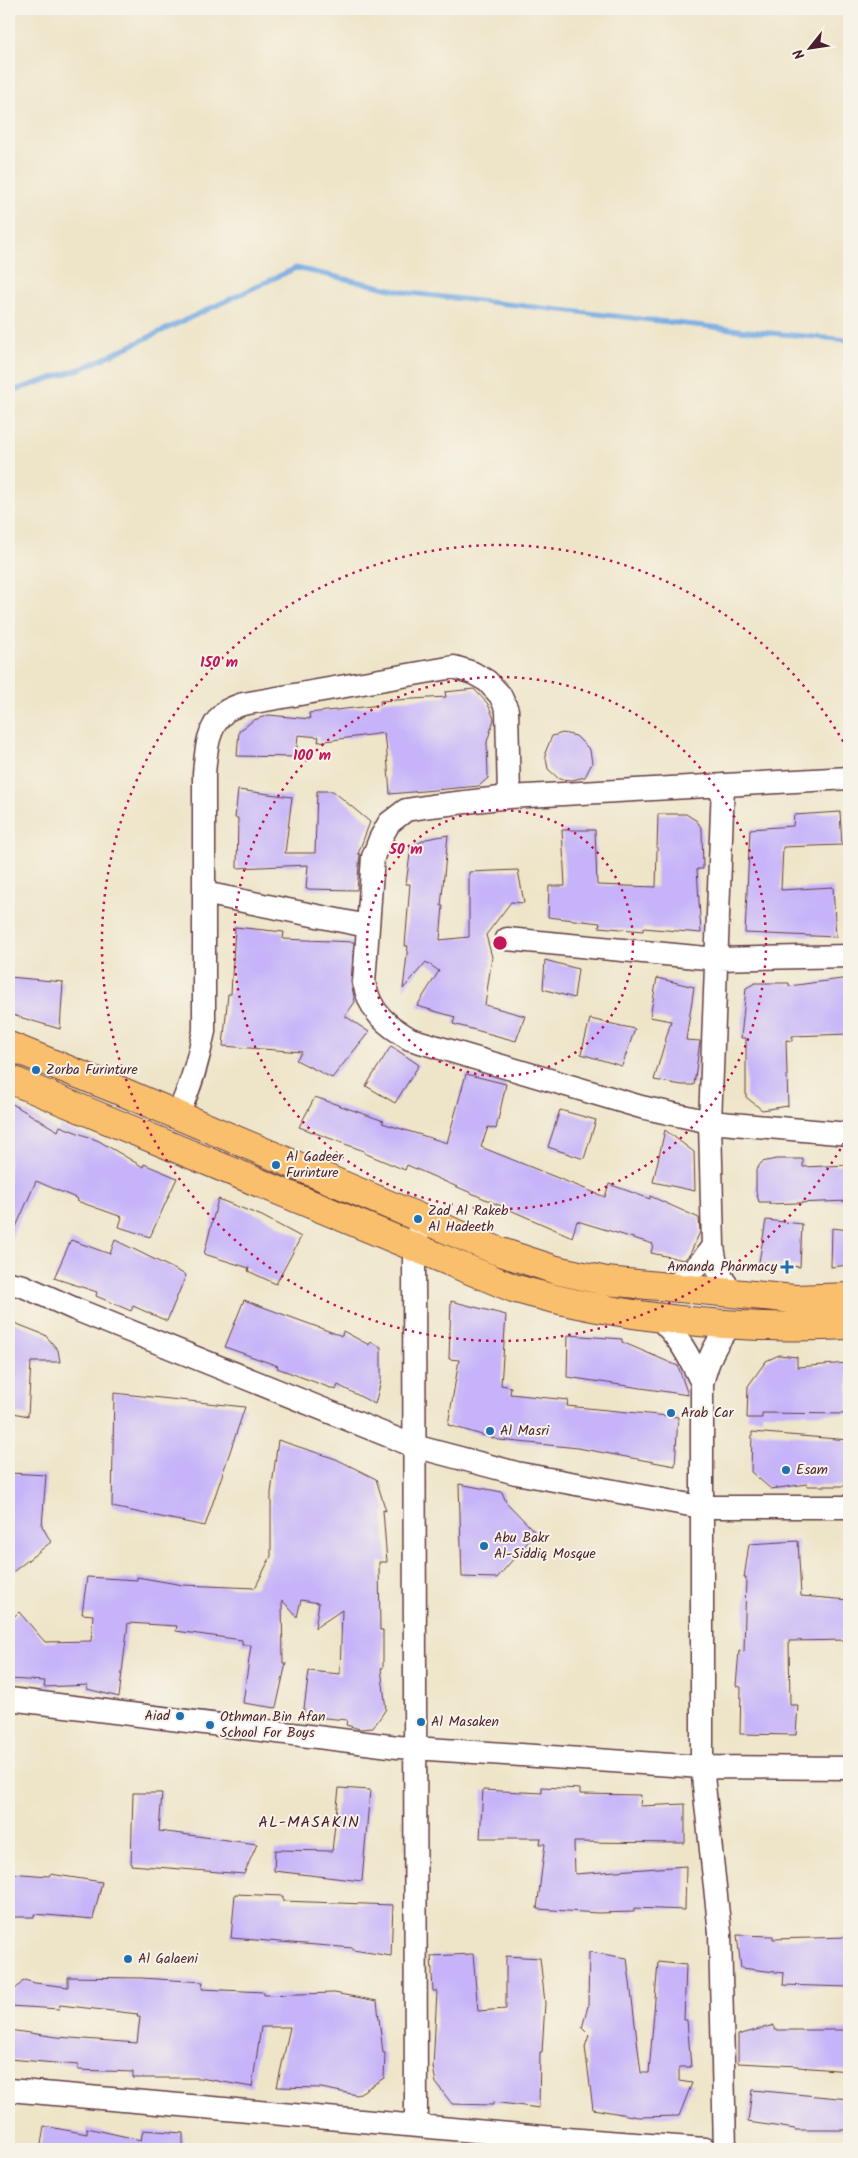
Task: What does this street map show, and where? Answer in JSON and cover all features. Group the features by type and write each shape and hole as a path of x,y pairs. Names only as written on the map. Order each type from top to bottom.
{"main road":[{"path":"9,1046 498,1251 556,1270 606,1281 795,1299 849,1297"},
{"path":"9,1079 513,1288 562,1302 656,1316 733,1324 849,1325"}],"street":[{"path":"177,1115 187,1095 197,1064 204,1030 204,774 207,743 215,723 226,711 243,704 454,667 473,672 487,681 500,695 507,710 509,797"},
{"path":"849,778 509,797 406,810 390,823 380,839 373,857 364,983 368,1000 377,1014 390,1027 410,1039 641,1107 710,1122 849,1134"},
{"path":"724,785 710,1122 713,1246 716,1266 720,1276 733,1293"},
{"path":"204,893 367,926"},
{"path":"507,939 717,959 849,956"},
{"path":"416,2124 414,1247 422,1219"},
{"path":"671,1287 687,1278 702,1263 713,1246"},
{"path":"9,1283 23,1286 75,1309 414,1446 516,1473 701,1507 849,1507"},
{"path":"656,1316 672,1329 681,1342 702,1383"},
{"path":"725,2149 720,1933 702,1767 702,1383 711,1354 719,1338 733,1324"},
{"path":"9,1699 398,1747 702,1767 849,1768"},
{"path":"9,2090 416,2124 566,2139 705,2149"}],"building":[{"path":"474,689 488,704 494,719 487,742 488,778 479,786 390,794 384,733 318,742 319,737 298,735 296,757 237,756 239,731 254,720 269,715 310,719 309,713 381,705 380,701 446,697 445,692"},
{"path":"563,733 576,736 590,750 592,763 585,777 572,780 559,779 548,769 545,753 552,736"},
{"path":"238,790 292,797 285,853 315,853 317,791 333,791 370,822 358,854 360,854 357,890 306,889 308,865 237,868 238,818 235,818"},
{"path":"840,812 842,845 783,847 781,890 833,887 836,937 745,933 750,829 793,826 794,815"},
{"path":"658,814 686,814 697,821 702,829 703,869 697,869 701,933 643,928 643,931 599,927 600,923 548,917 549,886 565,886 562,830 595,830 597,885 656,887"},
{"path":"448,835 441,906 443,906 440,940 469,937 469,872 518,870 524,903 511,902 486,935 492,957 485,1005 525,1016 516,1041 453,1024 455,1017 417,1006 439,971 426,962 403,989 408,946 405,946 410,884 406,884 411,847 426,839"},
{"path":"235,927 284,932 283,939 354,942 351,982 355,1002 345,1016 369,1032 332,1078 296,1060 302,1052 223,1046 228,994 231,994"},
{"path":"545,960 578,969 574,998 543,989"},
{"path":"9,977 63,982 60,1029 9,1014"},
{"path":"657,978 694,987 686,1040 700,1041 694,1085 654,1080 671,1021 650,1017"},
{"path":"849,978 849,1034 792,1036 792,1041 786,1040 788,1106 762,1110 746,1097 746,1038 741,1038 746,988 755,983 789,983 789,986"},
{"path":"590,1019 635,1029 622,1066 581,1054"},
{"path":"391,1046 419,1065 395,1103 366,1086"},
{"path":"466,1074 506,1084 496,1129 488,1127 481,1147 605,1197 609,1184 650,1199 650,1196 699,1218 700,1232 690,1254 684,1260 651,1253 653,1244 577,1221 572,1237 407,1165 405,1170 364,1153 364,1151 299,1127 315,1097 384,1121 382,1123 447,1143"},
{"path":"9,1102 58,1131 60,1126 99,1141 143,1167 144,1164 177,1178 150,1237 119,1227 122,1217 77,1201 78,1199 36,1181 9,1243"},
{"path":"560,1110 596,1120 584,1159 548,1147"},
{"path":"665,1130 694,1152 695,1191 653,1182"},
{"path":"776,1159 803,1159 803,1167 849,1165 849,1201 769,1204 770,1202 759,1202 756,1191 756,1170 762,1162"},
{"path":"218,1199 262,1216 301,1237 276,1284 248,1271 249,1268 204,1254"},
{"path":"766,1220 802,1224 800,1267 759,1262"},
{"path":"832,1228 849,1230 849,1265 831,1267"},
{"path":"71,1240 110,1254 115,1240 186,1275 167,1321 133,1306 131,1311 96,1296 97,1292 54,1278"},
{"path":"244,1300 342,1336 343,1331 369,1345 370,1342 381,1347 381,1381 375,1404 338,1385 336,1390 225,1347"},
{"path":"451,1301 506,1315 501,1385 511,1387 510,1394 568,1400 567,1406 678,1417 675,1466 578,1448 499,1440 448,1425 459,1360 449,1359"},
{"path":"12,1322 45,1335 58,1350 60,1362 31,1362 28,1416 9,1412"},
{"path":"568,1335 622,1339 622,1342 678,1366 688,1395 567,1377"},
{"path":"779,1355 797,1357 797,1367 848,1363 848,1414 762,1413 762,1418 747,1418 748,1386 766,1361"},
{"path":"114,1393 245,1407 205,1526 112,1507"},
{"path":"752,1432 849,1440 849,1486 807,1486 807,1484 771,1489 751,1472"},
{"path":"278,1440 336,1459 376,1479 386,1511 383,1510 387,1562 379,1562 380,1630 383,1630 383,1668 381,1668 386,1709 373,1728 360,1729 346,1725 347,1720 303,1716 309,1671 340,1674 342,1610 315,1628 319,1603 301,1600 297,1617 282,1600 283,1663 286,1663 276,1708 243,1703 251,1645 242,1645 242,1640 176,1631 177,1626 128,1623 119,1697 87,1689 88,1685 44,1687 45,1681 9,1679 9,1621 19,1612 45,1642 91,1641 93,1615 82,1614 87,1577 137,1580 137,1577 183,1585 255,1588 271,1556 271,1493"},
{"path":"9,1473 46,1475 42,1526 51,1542 9,1575"},
{"path":"459,1484 502,1492 506,1502 536,1533 497,1578 462,1577"},
{"path":"798,1541 801,1596 849,1600 849,1640 789,1641 790,1705 798,1705 796,1735 740,1734 741,1687 736,1686 739,1651 744,1652 746,1578 744,1578 749,1544"},
{"path":"542,1787 580,1789 580,1794 641,1795 640,1806 685,1804 685,1843 574,1842 575,1874 686,1866 685,1910 634,1908 634,1912 598,1913 537,1909 545,1844 540,1844 541,1838 480,1838 483,1790 542,1793"},
{"path":"339,1788 370,1790 362,1881 274,1871 275,1850 332,1851"},
{"path":"133,1793 162,1793 159,1831 257,1844 244,1874 131,1865"},
{"path":"9,1873 49,1876 50,1874 102,1882 93,1919 34,1914 34,1917 9,1917"},
{"path":"235,1894 283,1896 283,1901 393,1905 391,1956 353,1950 353,1948 231,1938"},
{"path":"737,1935 773,1936 773,1939 849,1937 849,1987 783,1985 784,1973 741,1968"},
{"path":"589,1952 627,1958 641,2073 649,2073 658,1962 686,1965 684,2020 687,2020 691,2067 679,2067 679,2081 692,2083 679,2116 638,2117 593,2109 585,2047 589,2035 582,2028 588,2006"},
{"path":"473,1954 478,2011 506,2009 506,1956 540,1958 545,2003 542,2052 540,2052 539,2108 493,2102 493,2105 452,2104 436,2083 433,2067 437,1991 433,1991 431,1956"},
{"path":"68,1977 142,1978 203,1982 202,1989 264,1992 264,1995 334,1993 377,2001 383,2053 385,2053 384,2078 357,2095 321,2088 277,2087 290,2027 261,2027 252,2087 200,2078 133,2078 133,2072 78,2070 78,2065 9,2059 9,2030 57,2037 137,2043 140,2017 137,2017 138,2014 60,2005 59,2009 9,2006 9,1996 24,1980 68,1987"},
{"path":"774,2025 774,2030 849,2030 849,2071 738,2063 738,2035"},
{"path":"752,2090 849,2099 849,2130 795,2130 748,2122"},
{"path":"44,2126 87,2134 87,2128 141,2140 143,2130 183,2133 183,2149 40,2149"}],"waterway":[{"path":"9,392 83,368 296,268 409,293 748,331 849,340"}],"place":[{"name":"Zorba Furinture","path":"36,1070"},
{"name":"Al Gadeer Furinture","path":"276,1165"},
{"name":"Zad Al Rakeb Al Hadeeth","path":"418,1219"},
{"name":"Amanda Pharmacy","path":"787,1267"},
{"name":"Arab Car","path":"671,1413"},
{"name":"Al Masri","path":"490,1431"},
{"name":"Esam","path":"786,1470"},
{"name":"Abu Bakr Al-Siddiq Mosque","path":"484,1546"},
{"name":"Aiad","path":"180,1716"},
{"name":"Al Masaken","path":"421,1722"},
{"name":"Othman Bin Afan School For Boys","path":"210,1725"},
{"name":"Al Galaeni","path":"128,1959"}],"district":[{"name":"AL-MASAKIN","path":"309,1822"}]}
